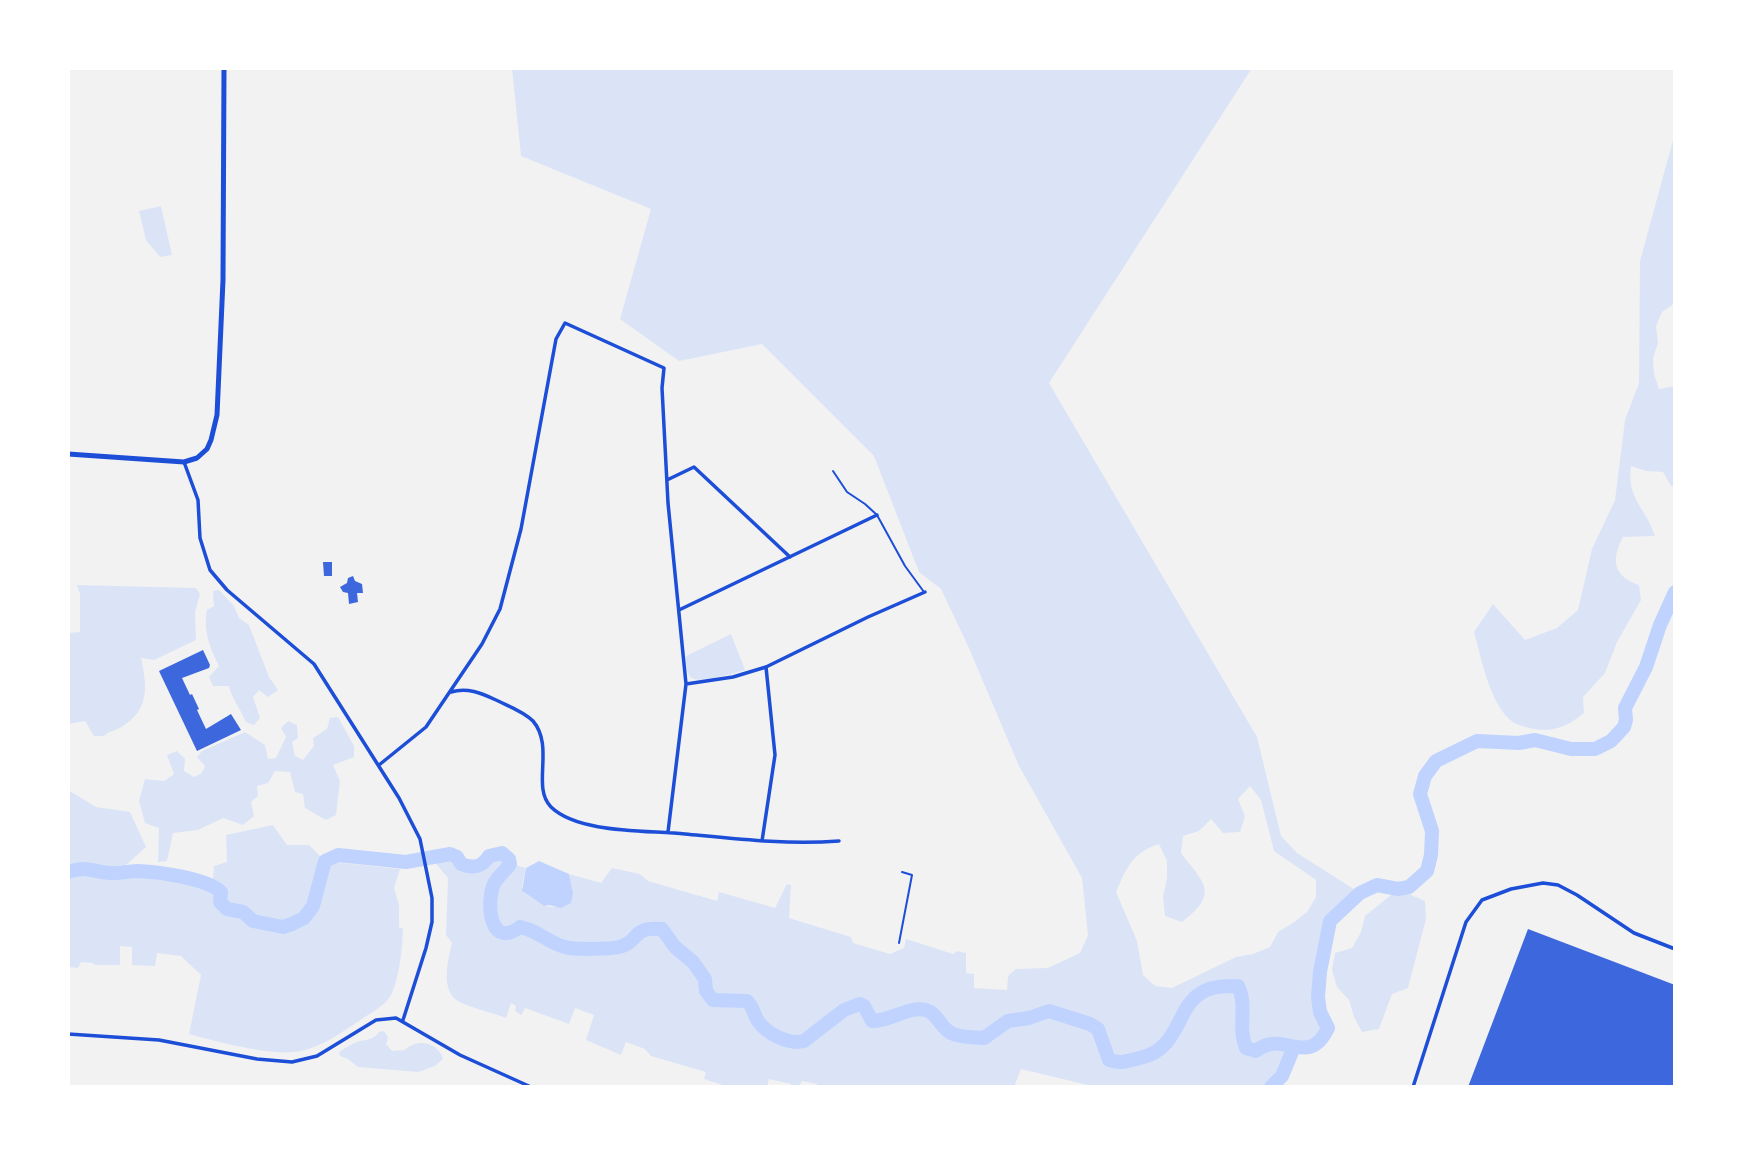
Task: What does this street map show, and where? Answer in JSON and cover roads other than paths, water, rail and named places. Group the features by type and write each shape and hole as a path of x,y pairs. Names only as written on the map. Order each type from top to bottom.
{"main road":[{"path":"68,454 184,462 197,458 207,449 217,415 223,272 224,68"}],"street":[{"path":"379,765 426,727 491,628 507,585 521,529 559,333 565,323 664,368 662,388 667,480 686,684 668,832"},
{"path":"184,462 198,500 204,555 215,577 314,664 412,820 423,848 432,898 432,922 403,1020"},
{"path":"667,480 694,467 790,557"},
{"path":"679,610 877,515"},
{"path":"686,684 733,677 766,667 925,592"},
{"path":"762,841 775,755 766,667"},
{"path":"449,692 462,689 484,695 534,722 544,745 545,796 555,810 587,823 618,830 797,844 839,841"},
{"path":"1413,1087 1466,922 1482,900 1527,884 1558,885 1634,933 1675,949"},
{"path":"68,1034 159,1040 257,1059 292,1062 317,1056 376,1020 390,1017 403,1020 467,1059 531,1087"}],"lane":[{"path":"833,471 846,492 877,515 905,566 925,592"},
{"path":"899,943 912,875 902,872"}],"water":[{"path":"539,861 569,874 573,893 571,903 561,908 544,906 522,891 526,868"}],"waterway":[{"path":"68,872 85,869 113,873 138,871 194,879 221,892 220,902 227,909 243,912 253,921 283,927 304,918 313,906 325,861 338,855 406,862 450,854 457,857 461,864 474,867 484,863 489,856 502,853 509,859 510,864 493,886 490,904 493,923 503,933 520,927 565,947 592,949 619,947 626,945 640,932 662,929 675,947 693,962 705,979 706,991 713,1000 747,1001 762,1026 785,1040 804,1041 844,1010 860,1004 864,1006 872,1021 912,1010 926,1010 951,1033 963,1037 984,1038 1008,1021 1049,1011 1098,1029 1109,1060 1124,1062 1153,1053 1163,1046 1187,1008 1201,993 1223,986 1238,986 1246,1048 1256,1051 1266,1045 1276,1044 1304,1048 1320,1040 1328,1028 1320,1012 1318,997 1330,921 1360,893 1377,885 1398,889 1409,887 1427,871 1432,831 1420,794 1425,776 1436,761 1477,741 1519,743 1535,740 1571,749 1595,749 1611,741 1624,727 1625,708 1646,667 1675,592"},
{"path":"1271,1087 1282,1076 1294,1047"}]}
